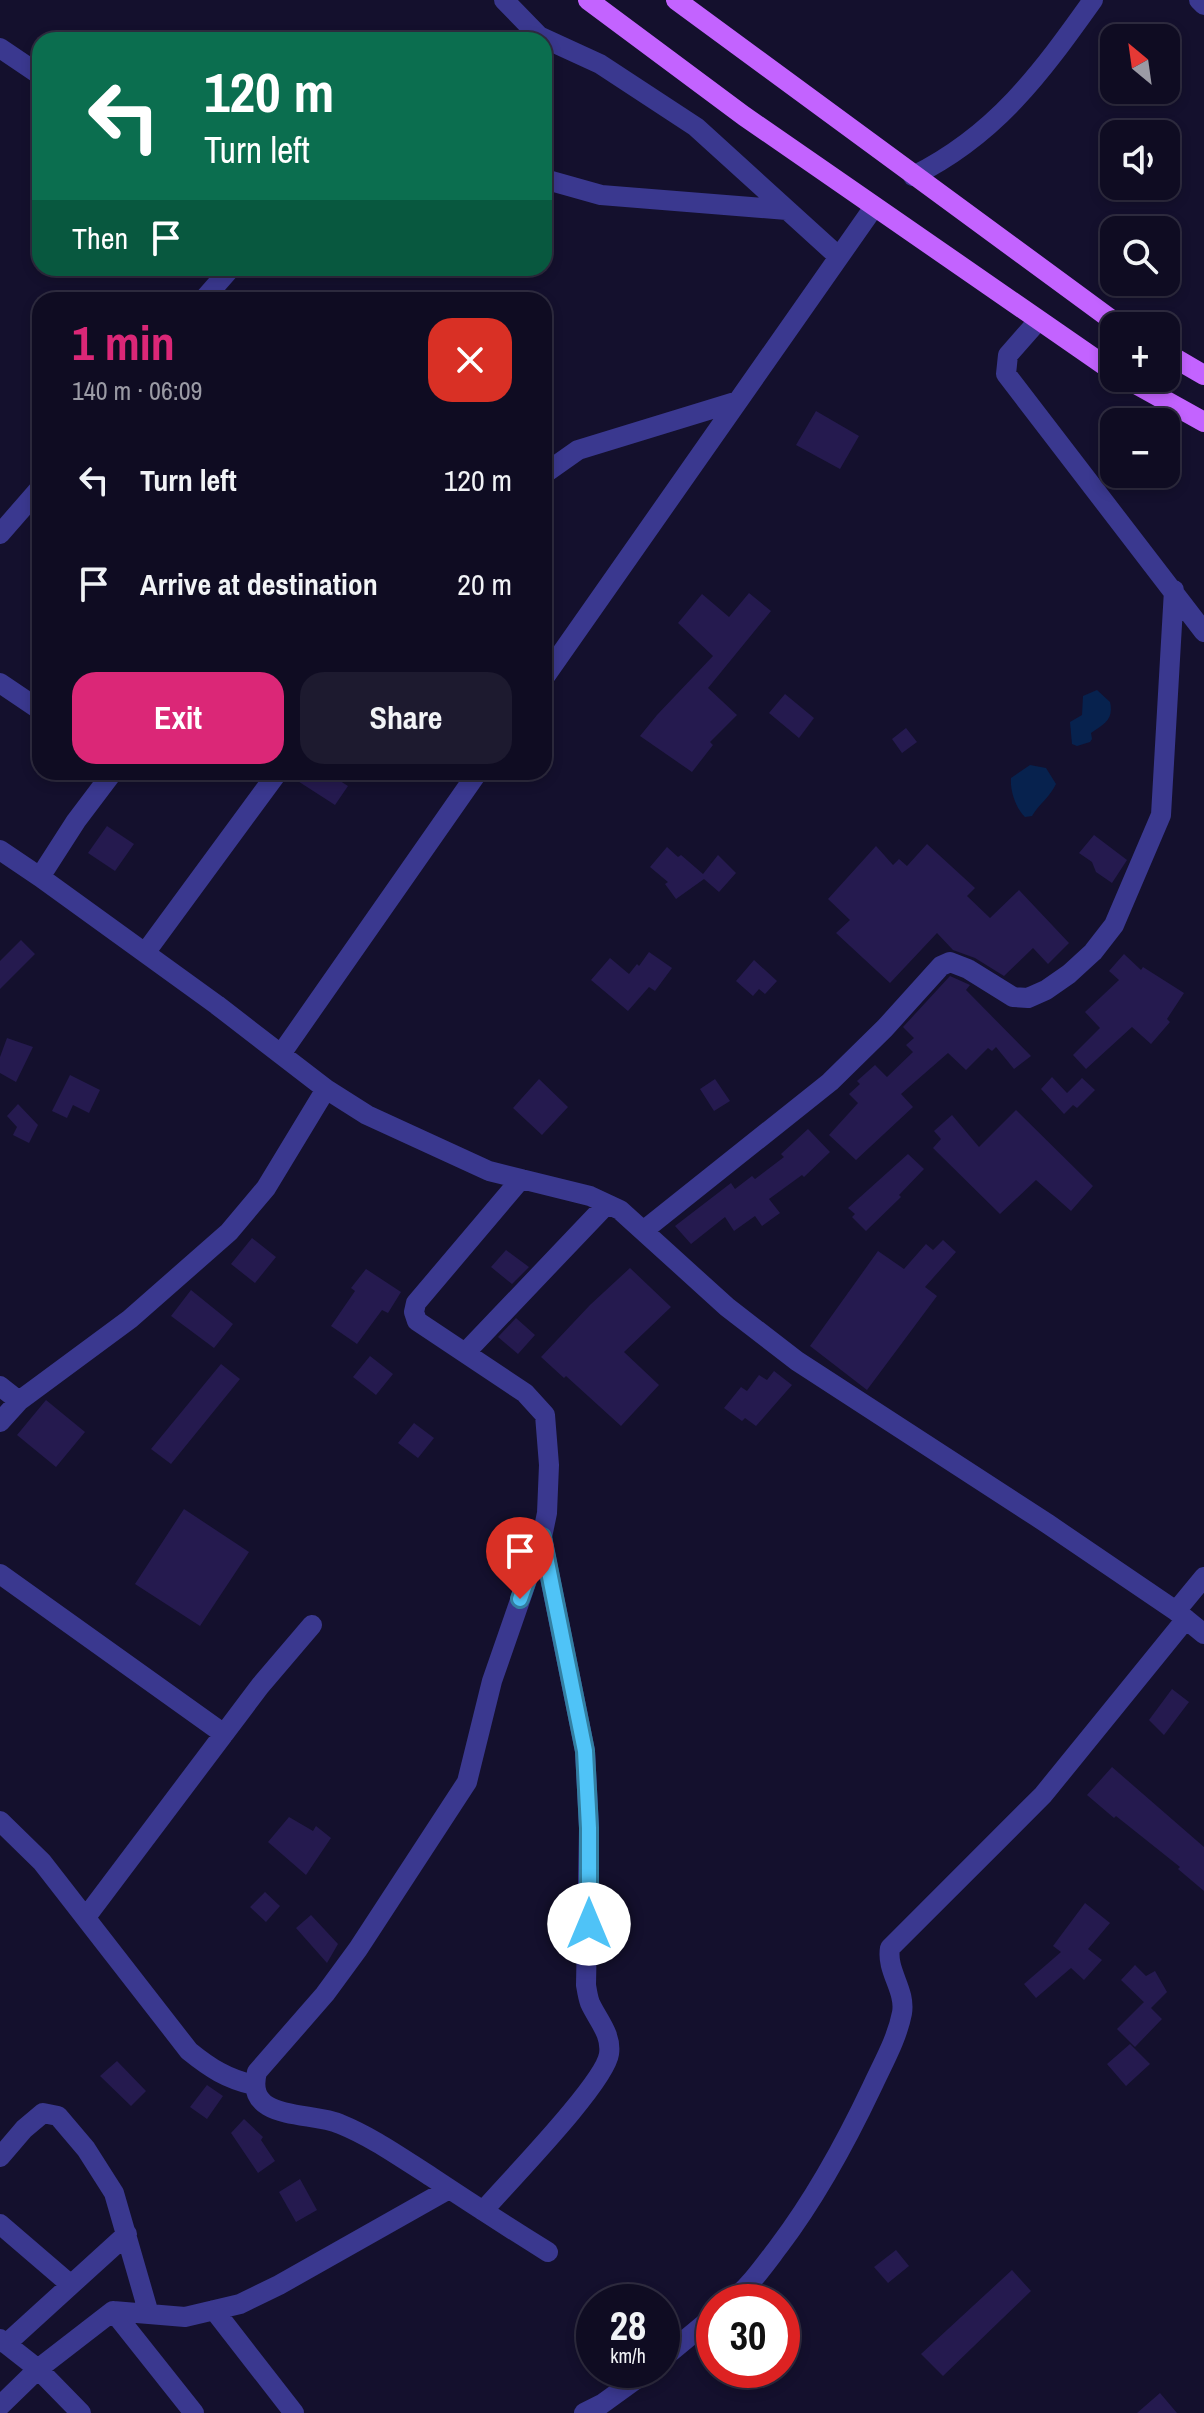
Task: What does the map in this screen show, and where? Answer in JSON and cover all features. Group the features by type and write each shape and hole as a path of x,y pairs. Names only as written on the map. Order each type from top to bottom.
{"main road":[{"path":"588,0 744,116 1100,363"},
{"path":"678,0 1101,312"},
{"path":"1180,361 1204,375"},
{"path":"1150,392 1204,422"}],"street":[{"path":"504,0 535,32"},
{"path":"913,176 949,158 1003,113 1051,59 1093,0"},
{"path":"1199,0 1204,5"},
{"path":"552,42 600,64 696,127 839,257"},
{"path":"0,48 32,70"},
{"path":"552,181 601,195 787,210"},
{"path":"552,667 874,207"},
{"path":"210,292 224,276"},
{"path":"1038,321 1008,355 1006,374 1204,632"},
{"path":"552,468 578,450 738,401"},
{"path":"0,534 32,497"},
{"path":"643,1231 830,1082 885,1028 941,966 950,962 968,969 1013,997 1028,998 1058,982 1093,952 1114,925 1161,815 1174,590"},
{"path":"0,683 32,705"},
{"path":"40,877 107,780"},
{"path":"145,953 272,780"},
{"path":"281,1054 472,780"},
{"path":"0,850 145,953 326,1089 367,1115 489,1171 590,1196 620,1210 727,1307 797,1361 1181,1615 1204,1634"},
{"path":"0,1422 19,1401 130,1319 229,1232 266,1188 326,1089"},
{"path":"521,1179 416,1303 414,1312 417,1321 525,1393 545,1415 549,1465 547,1513 542,1537 492,1681 467,1782 358,1949 325,1994 257,2072 254,2085 256,2096 267,2107 297,2115 326,2117 363,2133 548,2252"},
{"path":"466,1352 607,1204"},
{"path":"0,1386 19,1401"},
{"path":"483,2211 596,2082 609,2056 609,2043 590,2003 586,1985 589,1828 585,1751 542,1537"},
{"path":"0,1574 224,1734"},
{"path":"750,2284 810,2205 848,2137 892,2044 903,2010 888,1961 890,1948 1043,1795 1181,1615 1204,1577"},
{"path":"86,1917 224,1734 312,1625"},
{"path":"0,1821 42,1862 189,2051 214,2071 232,2080 254,2085"},
{"path":"0,2157 24,2129 43,2113 58,2116 86,2149 114,2193 149,2314"},
{"path":"0,2406 38,2369 113,2311 185,2317 240,2304 449,2189"},
{"path":"0,2224 71,2285"},
{"path":"81,2413 38,2369 3,2342 127,2234"},
{"path":"214,2310 294,2413"},
{"path":"113,2311 194,2413"},
{"path":"680,2344 696,2331"},
{"path":"585,2413 624,2388"}],"water":[{"path":"1097,690 1110,702 1109,717 1091,733 1090,742 1077,746 1072,744 1070,722 1082,715 1083,696"},
{"path":"1030,765 1046,768 1056,784 1032,816 1025,817 1014,799 1011,778"}],"building":[{"path":"816,411 859,436 840,469 796,445"},
{"path":"749,593 771,611 708,688 737,715 710,742 713,745 692,772 640,736 713,656 678,623 702,594 729,617"},
{"path":"785,694 814,718 799,738 769,713"},
{"path":"906,728 917,742 902,753 892,739"},
{"path":"296,780 339,780 348,786 335,805"},
{"path":"107,826 134,844 115,871 88,853"},
{"path":"1094,835 1127,860 1112,883 1096,872 1092,862 1079,853"},
{"path":"927,844 975,888 967,896 990,918 1019,890 1069,943 1048,964 1033,948 1004,976 975,958 953,950 937,933 890,983 836,933 850,920 828,899 876,846 893,865 899,859 907,866"},
{"path":"667,847 703,874 718,855 736,873 719,892 704,879 676,899 665,884 668,882 650,867"},
{"path":"21,940 35,954 0,989 0,961"},
{"path":"649,952 672,968 655,991 649,987 628,1011 591,980 610,958 629,974"},
{"path":"1124,954 1141,970 1143,967 1184,993 1167,1019 1170,1022 1151,1044 1132,1027 1086,1069 1073,1055 1100,1028 1085,1012 1119,980 1109,971"},
{"path":"754,960 777,981 765,994 759,989 753,996 736,981"},
{"path":"950,976 970,985 966,990 1031,1056 1014,1069 996,1047 992,1051 988,1048 966,1070 948,1053 901,1094 913,1107 856,1160 829,1135 858,1103 849,1094 860,1084 857,1081 875,1065 887,1077 913,1052 906,1045 914,1038 903,1027"},
{"path":"7,1038 33,1047 16,1082 0,1073 0,1057"},
{"path":"70,1075 100,1090 89,1113 73,1105 67,1118 52,1111"},
{"path":"1052,1077 1067,1093 1082,1078 1095,1090 1077,1108 1073,1105 1064,1114 1041,1089"},
{"path":"539,1079 568,1107 542,1135 513,1108"},
{"path":"715,1079 730,1101 714,1111 700,1089"},
{"path":"18,1104 38,1125 29,1143 13,1135 17,1127 7,1116"},
{"path":"1016,1110 1093,1186 1071,1211 1036,1180 1000,1214 933,1148 941,1139 934,1131 952,1115 979,1147"},
{"path":"808,1129 830,1152 804,1177 802,1175 769,1199 780,1213 762,1226 755,1216 734,1231 725,1217 691,1244 675,1226 731,1183 735,1189 752,1176 755,1179 784,1157 781,1154"},
{"path":"908,1154 924,1169 866,1231 848,1208"},
{"path":"252,1238 276,1257 255,1283 231,1264"},
{"path":"943,1240 956,1252 925,1287 937,1296 867,1390 810,1346 878,1251 904,1269 926,1244 933,1250"},
{"path":"506,1250 529,1267 512,1284 491,1267"},
{"path":"630,1268 671,1307 624,1352 659,1385 621,1426 541,1357"},
{"path":"366,1269 401,1292 388,1313 382,1310 357,1344 331,1326 355,1291 351,1288"},
{"path":"191,1290 233,1324 214,1348 171,1316"},
{"path":"516,1318 535,1335 518,1354 498,1337"},
{"path":"370,1356 393,1374 376,1395 353,1377"},
{"path":"221,1364 240,1379 171,1464 151,1449"},
{"path":"774,1371 792,1385 756,1426 745,1418 742,1421 724,1408 741,1387 747,1391 759,1375 767,1380"},
{"path":"46,1400 85,1432 56,1467 17,1435"},
{"path":"414,1423 434,1438 418,1458 398,1443"},
{"path":"184,1509 249,1552 200,1626 135,1584"},
{"path":"1172,1689 1189,1702 1164,1735 1149,1720"},
{"path":"1112,1767 1204,1847 1204,1891 1178,1869 1180,1867 1087,1795"},
{"path":"289,1817 313,1831 316,1826 331,1838 306,1875 268,1842"},
{"path":"265,1892 280,1906 266,1922 250,1907"},
{"path":"1085,1903 1110,1923 1088,1949 1102,1960 1084,1980 1071,1968 1036,1998 1024,1984 1061,1952 1053,1946"},
{"path":"311,1915 338,1944 327,1963 296,1928"},
{"path":"1135,1965 1146,1976 1155,1971 1167,1992 1151,2008 1162,2019 1135,2047 1117,2029 1144,2002 1121,1980"},
{"path":"1130,2044 1150,2064 1126,2086 1107,2064"},
{"path":"117,2061 146,2091 131,2106 100,2076"},
{"path":"207,2085 223,2096 207,2119 190,2107"},
{"path":"244,2119 263,2137 261,2140 275,2161 258,2173 231,2133"},
{"path":"300,2179 317,2210 296,2222 279,2192"},
{"path":"896,2250 909,2266 888,2283 874,2267"},
{"path":"1012,2270 1031,2291 943,2376 921,2354"},
{"path":"1160,2393 1177,2413 1137,2413"}],"route":[{"path":"520,1599 542,1537 585,1751 589,1924"}]}
